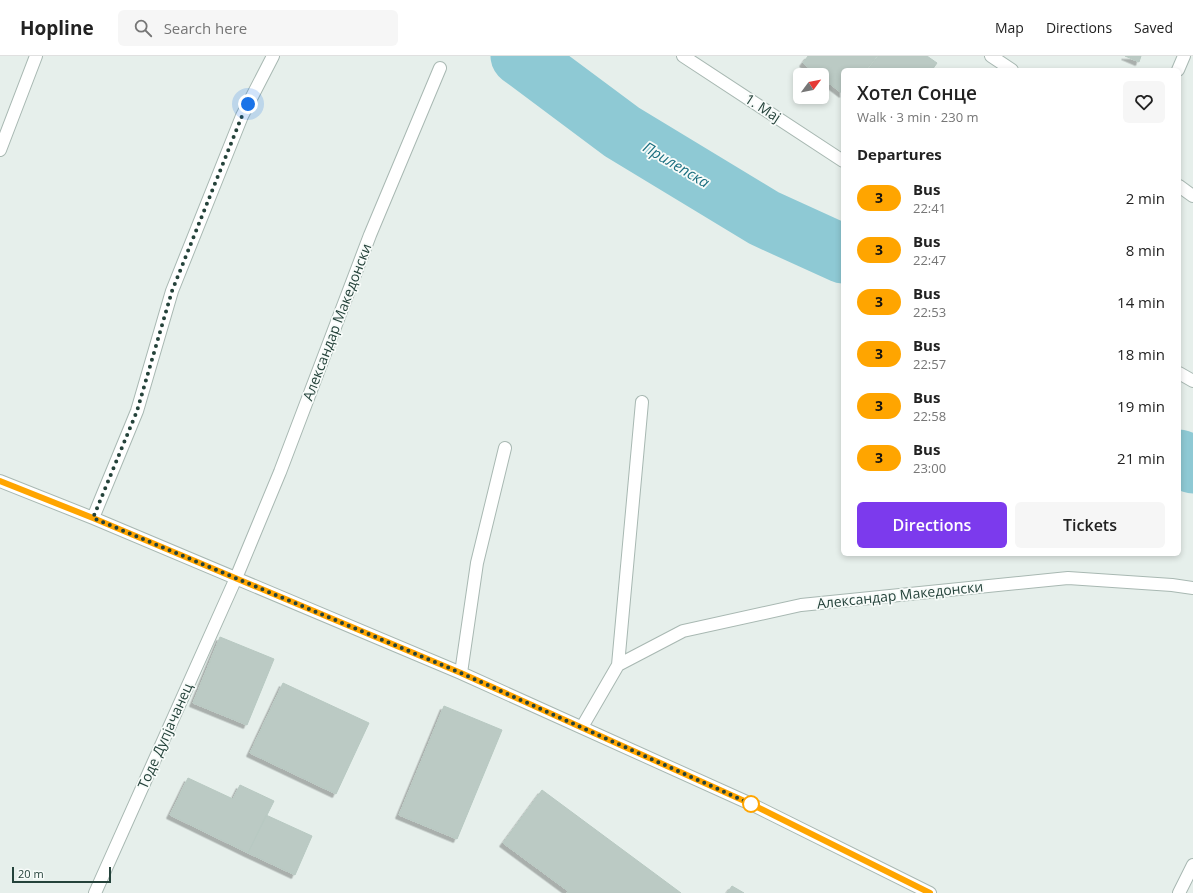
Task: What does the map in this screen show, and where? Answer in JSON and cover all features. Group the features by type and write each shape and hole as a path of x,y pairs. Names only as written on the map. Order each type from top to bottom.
{"street":[{"path":"0,150 36,56"},
{"path":"93,518 137,411 172,291 242,116 273,56"},
{"name":"1. Мај","path":"683,56 841,160"},
{"path":"992,56 1009,68"},
{"path":"1179,68 1184,56"},
{"name":"Александар Македонски","path":"236,578 280,472 370,235 440,68"},
{"path":"1181,187 1193,196"},
{"path":"1181,374 1193,381"},
{"path":"582,727 618,665 642,402"},
{"path":"461,673 477,563 505,448"},
{"path":"0,481 93,518 461,673 751,804 930,893"},
{"name":"Тоде Дупјачанец","path":"95,893 236,578"},
{"name":"Александар Македонски","path":"618,665 683,631 801,605 1068,578 1172,585 1193,588"},
{"path":"1179,893 1193,865"}],"building":[{"path":"808,56 877,56 868,68 841,68 841,92 829,83 829,68 809,68 803,63"},
{"path":"878,56 927,56 937,63 933,68 869,68"},
{"path":"1125,56 1141,56 1139,62"},
{"path":"220,637 274,659 247,725 193,703"},
{"path":"283,683 369,723 336,794 250,753"},
{"path":"444,706 502,730 457,839 399,815"},
{"path":"188,778 233,799 240,785 274,801 248,853 170,815"},
{"path":"542,790 681,893 567,893 568,891 503,843"},
{"path":"266,815 312,836 295,875 248,853"},
{"path":"732,886 744,893 727,893"}],"waterway":[{"name":"Прилепска","path":"520,56 622,132 764,218 841,253"},
{"name":"Прилепска","path":"1181,460 1193,464"}],"bus line":[{"name":"3","path":"0,481 93,518 461,673 751,804 930,893"}],"route":[{"path":"248,104 172,291 137,411 93,518 461,673 751,804"}]}
